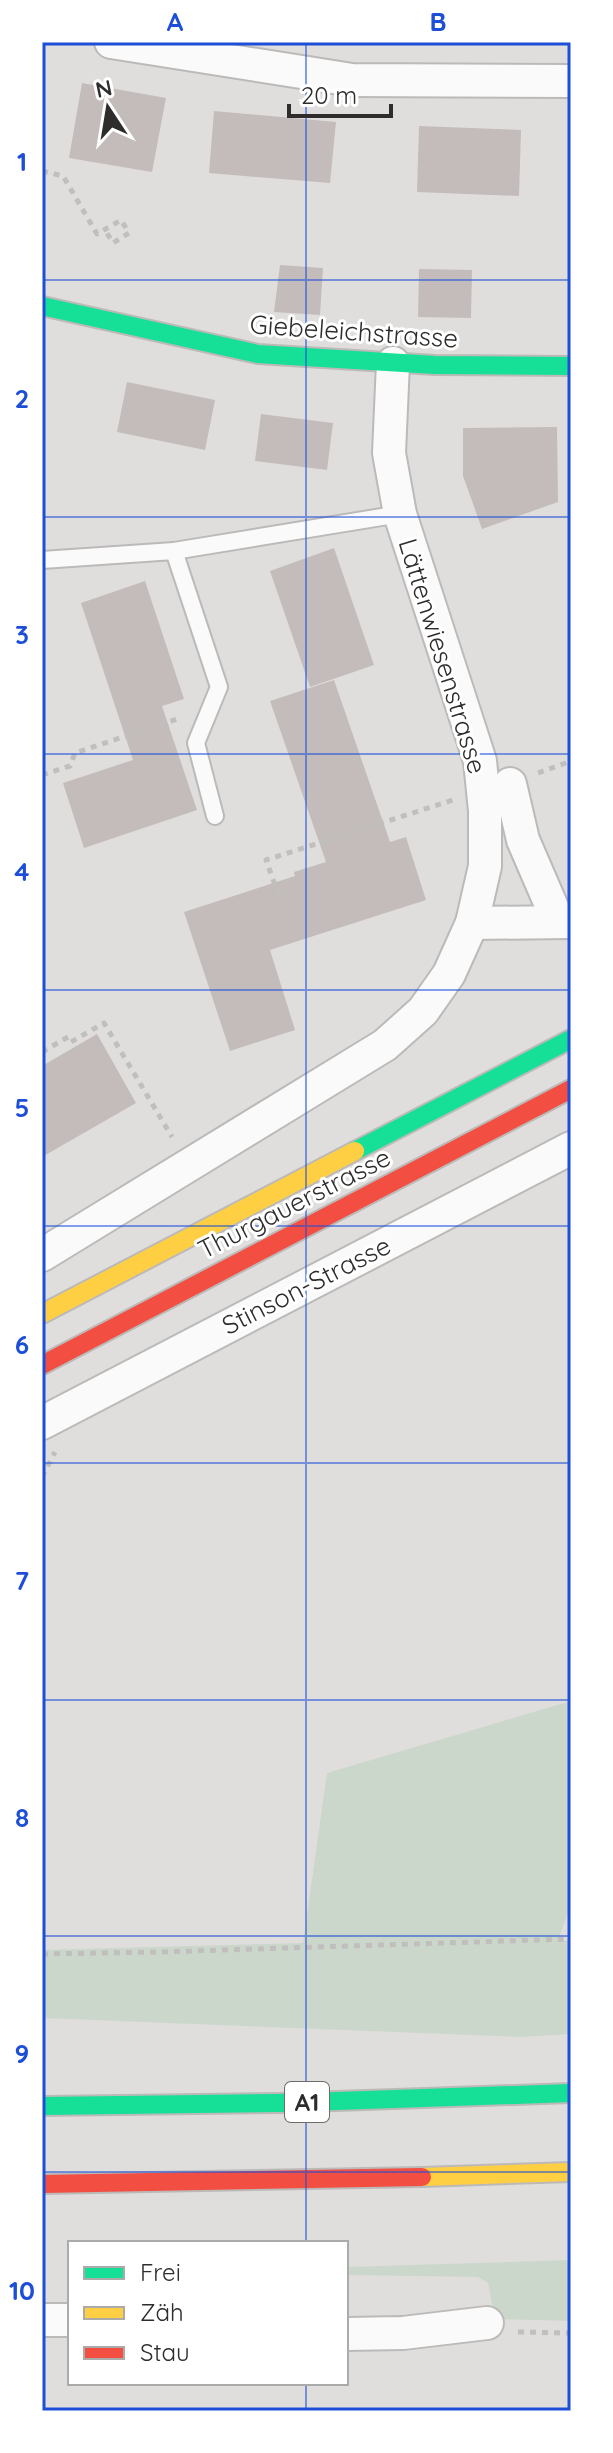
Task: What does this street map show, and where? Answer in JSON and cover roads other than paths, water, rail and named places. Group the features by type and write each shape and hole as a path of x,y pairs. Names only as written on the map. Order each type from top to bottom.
{"main road":[{"name":"Giebeleichstrasse","path":"42,306 258,354 393,363 571,366"},
{"name":"Thurgauerstrasse","path":"42,1314 571,1039"},
{"name":"Thurgauerstrasse","path":"42,1365 571,1089"},
{"name":"A1","path":"42,2106 279,2103 571,2093"},
{"path":"42,2184 571,2172"}],"street":[{"path":"111,42 352,80 571,81"},
{"name":"Lättenwiesenstrasse","path":"42,1255 385,1045 423,1011 449,974 472,923 485,866 485,811 480,761 400,514 389,453 393,363"},
{"path":"472,923 565,922 523,840 510,784"},
{"name":"Stinson-Strasse","path":"42,1423 571,1148"},
{"path":"42,2320 68,2320"},
{"path":"348,2334 497,2327"}],"lane":[{"path":"42,560 174,551 400,514"},
{"path":"174,551 219,687 196,743 215,816"}]}
